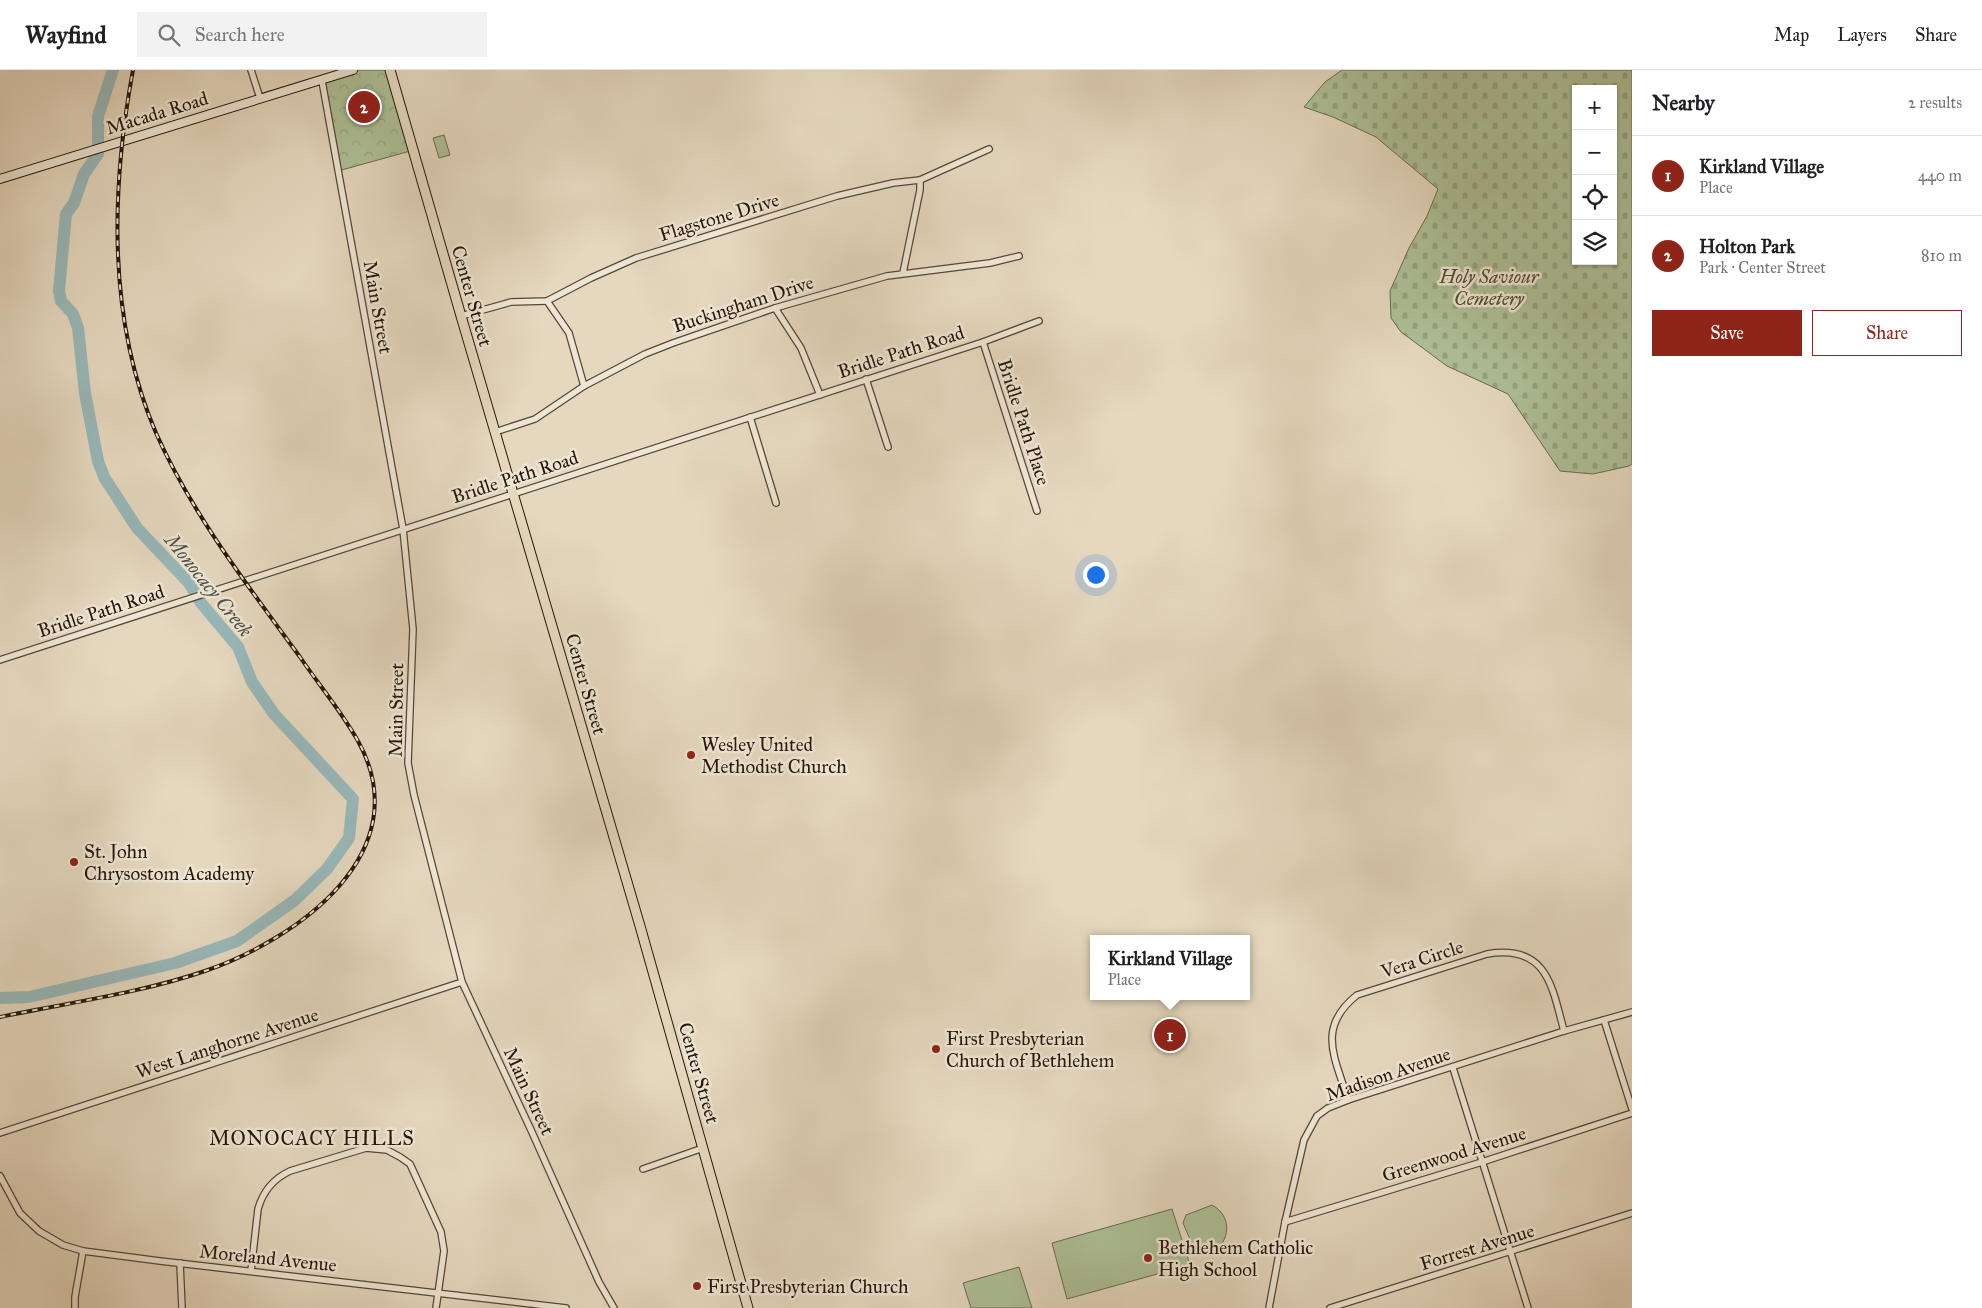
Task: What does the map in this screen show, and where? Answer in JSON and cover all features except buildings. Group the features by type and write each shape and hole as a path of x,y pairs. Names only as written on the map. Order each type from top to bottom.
{"main road":[{"name":"Center Street","path":"390,70 640,926 748,1308"}],"street":[{"path":"251,70 260,98"},
{"name":"Macada Road","path":"0,179 72,155 114,144 353,70"},
{"name":"Main Street","path":"322,81 403,529 413,629 408,748 416,805 462,982 532,1130 599,1282 614,1308"},
{"name":"Flagstone Drive","path":"461,316 512,302 547,301 590,278 636,258 837,196 894,183 920,180 989,149"},
{"path":"903,273 920,190 920,180"},
{"name":"Buckingham Drive","path":"495,432 535,419 584,386 625,364 666,346 775,308 865,281 903,273 990,263 1019,256"},
{"path":"547,301 564,323 569,333 584,386"},
{"path":"775,308 800,348 820,395"},
{"name":"Bridle Path Road","path":"0,660 220,587 983,342 1039,321"},
{"name":"Bridle Path Place","path":"983,342 1037,511"},
{"path":"866,379 888,447"},
{"path":"750,417 776,503"},
{"name":"Vera Circle","path":"1348,1100 1332,1047 1331,1032 1338,1015 1345,1005 1358,995 1487,954 1501,951 1512,952 1525,957 1544,970 1550,980 1564,1031"},
{"name":"West Langhorne Avenue","path":"0,1133 462,982"},
{"name":"Madison Avenue","path":"1269,1308 1285,1222 1304,1140 1317,1116 1328,1108 1348,1100 1564,1031 1632,1012"},
{"path":"1604,1020 1632,1109"},
{"path":"1452,1068 1528,1308"},
{"name":"Greenwood Avenue","path":"1285,1222 1482,1162 1632,1113"},
{"path":"251,1271 258,1208 270,1184 281,1175 298,1169 366,1148 380,1148 400,1156 410,1164 438,1224 444,1251 436,1308"},
{"path":"643,1169 703,1148"},
{"name":"Moreland Avenue","path":"0,1176 20,1212 38,1231 63,1245 84,1251 566,1308"},
{"name":"Forrest Avenue","path":"1330,1308 1632,1213"},
{"path":"75,1308 76,1288 84,1251"},
{"path":"180,1263 182,1308"}],"green space":[{"path":"353,70 390,70 414,150 338,171 322,81"},
{"name":"Holy Saviour Cemetery","path":"1342,70 1632,70 1632,464 1593,474 1560,471 1508,394 1447,366 1401,332 1391,318 1390,291 1409,248 1427,216 1438,189 1376,137 1333,117 1304,107 1325,82"},
{"path":"444,135 450,155 439,158 433,138"},
{"path":"1212,1205 1221,1212 1226,1221 1227,1231 1219,1247 1212,1252 1204,1254 1195,1251 1183,1223 1186,1215"},
{"path":"1172,1209 1190,1265 1067,1299 1052,1243"},
{"path":"1019,1267 1032,1308 971,1308 963,1283"}],"waterway":[{"name":"Monocacy Creek","path":"0,998 29,997 175,963 237,941 295,900 327,869 349,838 353,799 274,714 252,682 238,647 201,603 189,583 137,528 104,477 98,461 85,393 78,328 73,314 61,301 59,291 66,214 74,203 84,174 98,154 98,116 113,70"}],"railway":[{"path":"0,1017 155,986 205,971 241,957 276,937 310,914 339,886 361,855 373,820 373,782 358,741 204,521 170,463 156,433 140,390 129,345 121,299 118,253 120,161 133,70"}],"place":[{"name":"Holton Park","path":"364,107"},
{"name":"Wesley United Methodist Church","path":"691,755"},
{"name":"St. John Chrysostom Academy","path":"74,862"},
{"name":"Kirkland Village","path":"1170,1035"},
{"name":"First Presbyterian Church of Bethlehem","path":"936,1049"},
{"name":"Bethlehem Catholic High School","path":"1148,1258"},
{"name":"First Presbyterian Church","path":"697,1286"}],"district":[{"name":"MONOCACY HILLS","path":"312,1138"}]}
